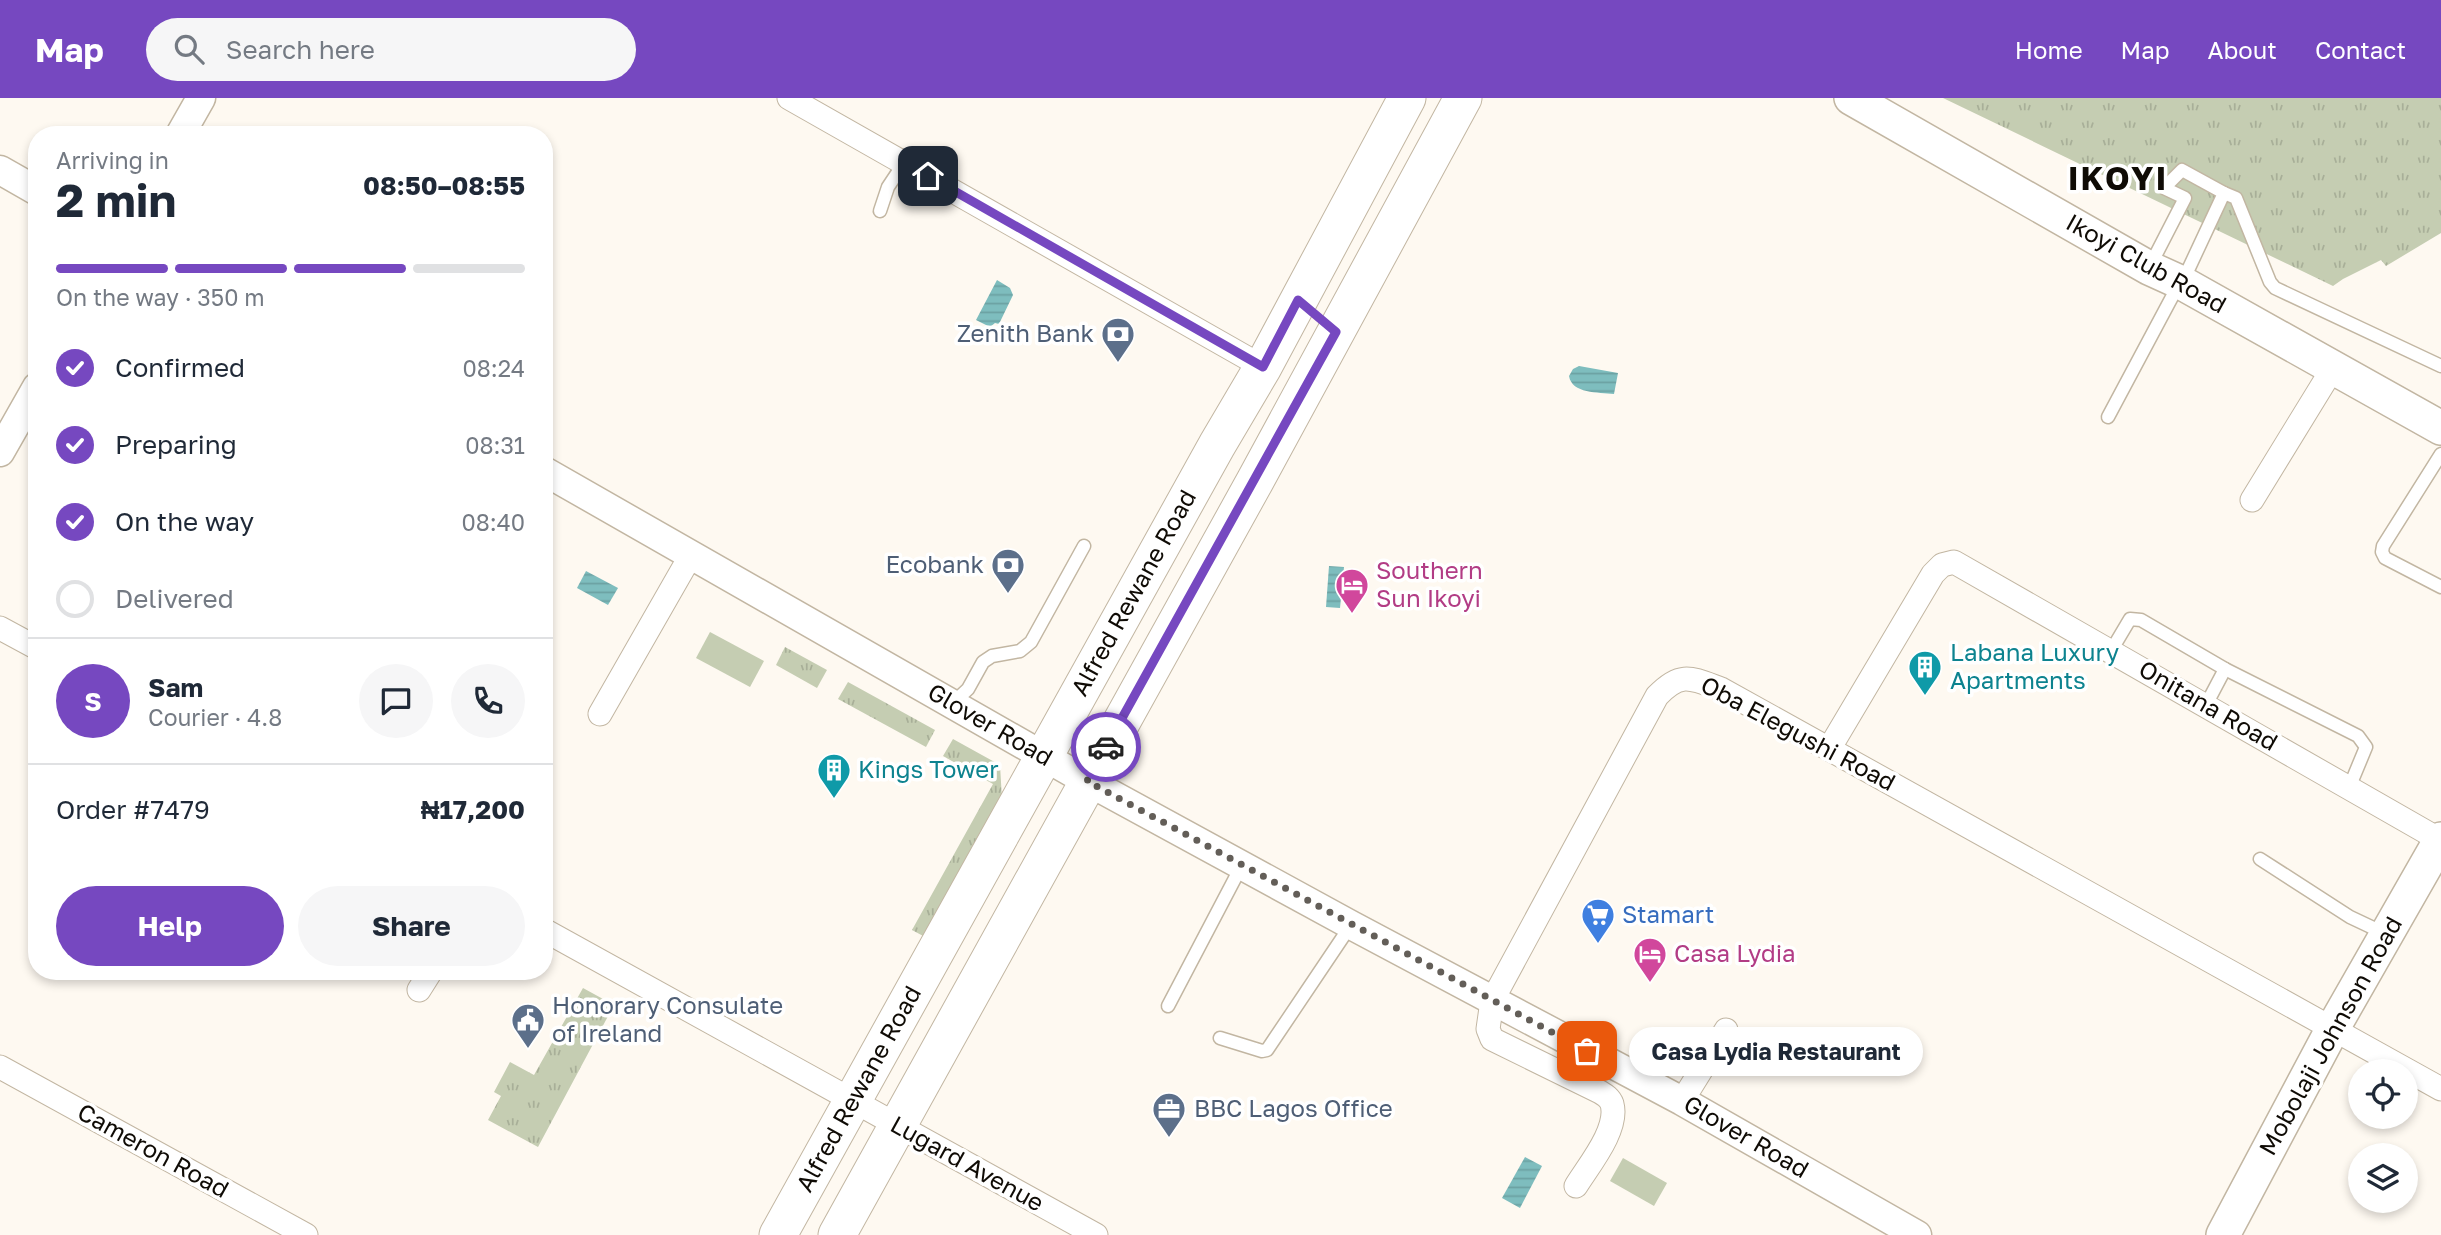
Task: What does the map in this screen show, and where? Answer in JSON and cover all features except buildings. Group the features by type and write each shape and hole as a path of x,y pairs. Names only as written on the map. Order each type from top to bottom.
{"main road":[{"name":"Alfred Rewane Road","path":"778,1235 1217,445 1263,367 1408,98"},
{"name":"Alfred Rewane Road","path":"837,1235 1464,98"},
{"name":"Ikoyi Club Road","path":"1851,98 2149,268 2181,282 2441,428"},
{"path":"1298,300 1336,332"},
{"path":"1217,445 1255,481"},
{"name":"Mobolaji Johnson Road","path":"2223,1235 2333,1028 2441,840"}],"street":[{"path":"185,126 201,98"},
{"path":"789,98 1263,367"},
{"path":"0,170 28,186"},
{"path":"2252,500 2333,368"},
{"path":"0,452 28,403"},
{"name":"Glover Road","path":"553,476 1087,781 1682,1101 1917,1235"},
{"path":"600,714 691,555"},
{"name":"Onitana Road","path":"1829,749 1933,574 1942,565 1954,562 1971,569 2441,840"},
{"path":"0,628 28,643"},
{"name":"Oba Elegushi Road","path":"1576,1186 1609,1132 1613,1105 1600,1092 1492,1039 1488,1029 1492,1001 1657,696 1671,681 1690,678 1721,689 2441,1089"},
{"name":"Lugard Avenue","path":"553,935 1096,1235"},
{"path":"1682,1101 1726,1030"},
{"name":"Cameron Road","path":"0,1067 306,1235"}],"lane":[{"path":"880,211 888,187 904,163"},
{"path":"2149,268 2185,198 2164,188 2182,170 2236,198 2270,282 2275,288 2441,366"},
{"path":"2108,417 2181,282 2224,194"},
{"path":"2441,454 2435,477 2383,546 2382,552 2385,558 2441,586"},
{"path":"953,703 968,689 983,662 992,656 1020,651 1031,642 1084,546"},
{"path":"2111,650 2130,619 2141,620 2225,669 2358,736 2366,747 2349,788"},
{"path":"2206,705 2225,669"},
{"path":"2260,859 2350,917 2386,934"},
{"path":"1168,1006 1242,865"},
{"path":"1220,1038 1262,1051 1267,1050 1351,925"}],"green space":[{"path":"1943,98 2441,98 2441,233 2386,266 2381,260 2333,286"},
{"path":"710,632 764,661 750,687 696,658"},
{"path":"785,647 827,670 817,688 776,665"},
{"path":"848,682 935,730 926,747 838,699"},
{"path":"953,739 1000,765 1002,799 925,937 912,930 993,784 943,756"},
{"path":"583,988 614,1005 538,1147 488,1120 501,1096 494,1092 510,1062 534,1075"},
{"path":"1623,1158 1667,1183 1654,1206 1610,1181"}],"water":[{"path":"997,280 1010,288 1013,295 999,324 995,323 990,327 976,320"},
{"path":"1579,366 1618,373 1614,394 1587,391 1575,386 1569,376 1573,369"},
{"path":"1329,566 1344,567 1340,608 1326,607"},
{"path":"586,571 618,588 608,605 577,588"},
{"path":"1525,1157 1542,1166 1520,1208 1502,1198"}],"way so far":[{"path":"1106,747 1087,781 1587,1051"}],"place":[{"name":"Zenith Bank","path":"1118,364"},
{"name":"Ecobank","path":"1008,595"},
{"name":"Southern Sun Ikoyi","path":"1352,615"},
{"name":"Labana Luxury Apartments","path":"1925,697"},
{"name":"Kings Tower","path":"834,800"},
{"name":"Stamart","path":"1598,945"},
{"name":"Casa Lydia","path":"1650,984"},
{"name":"Honorary Consulate of Ireland","path":"528,1050"},
{"name":"Casa Lydia Restaurant","path":"1587,1051"},
{"name":"BBC Lagos Office","path":"1169,1139"}],"district":[{"name":"IKOYI","path":"2118,179"}],"route":[{"path":"928,176 1263,367 1298,300 1336,332 1106,747"}]}
